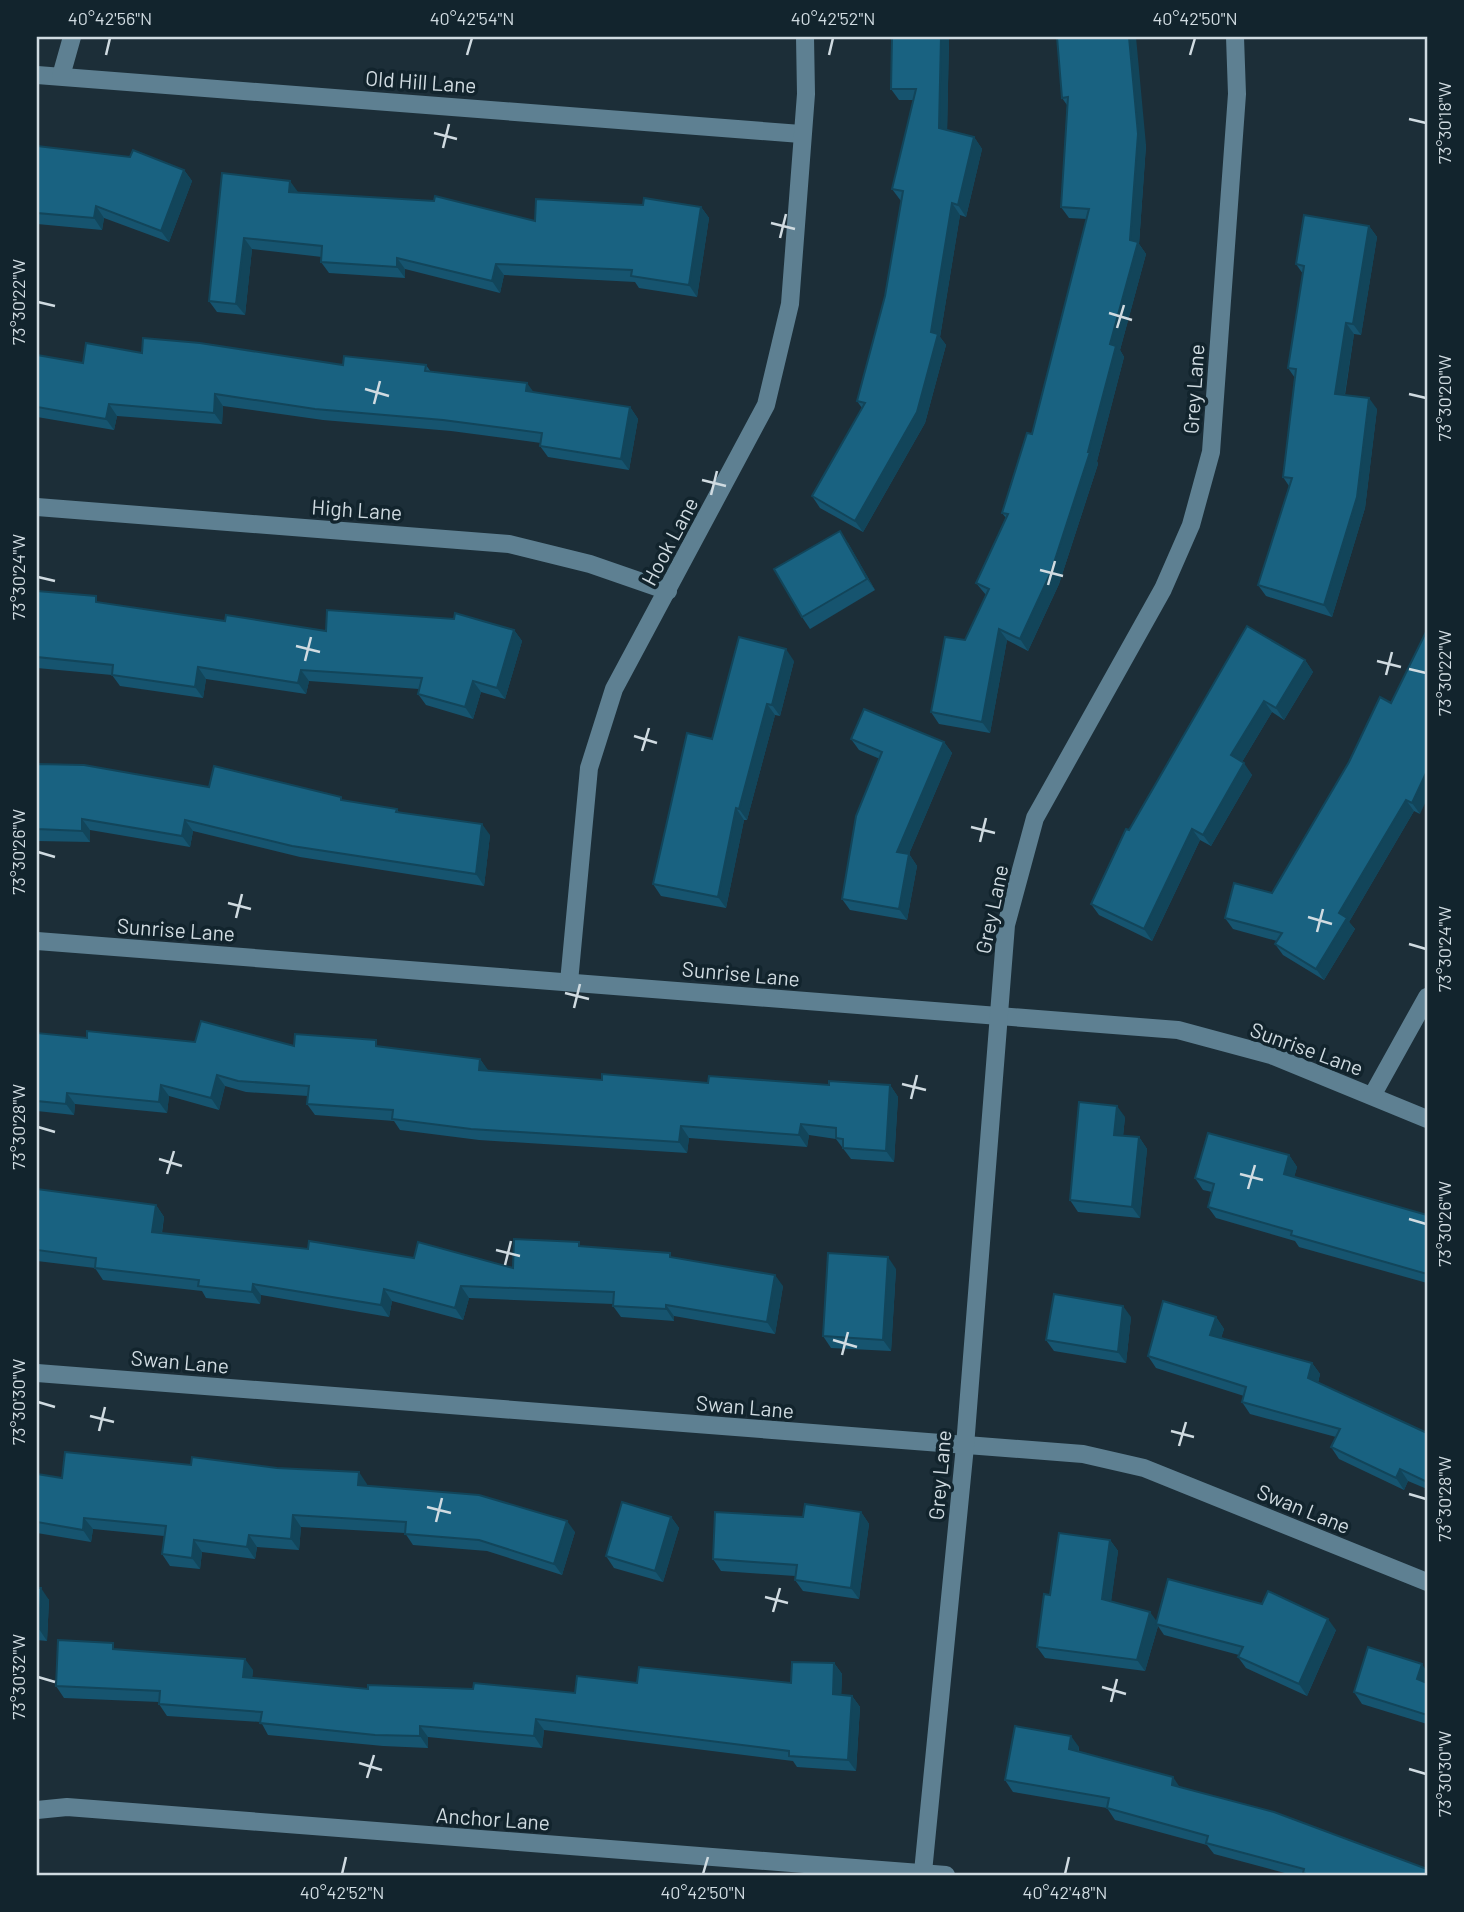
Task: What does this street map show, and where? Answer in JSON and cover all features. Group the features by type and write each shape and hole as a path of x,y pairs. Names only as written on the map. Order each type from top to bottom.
{"street":[{"path":"61,76 72,37"},
{"name":"Hook Lane","path":"569,982 589,768 614,689 766,405 790,304 806,94 805,37"},
{"name":"Grey Lane","path":"923,1872 965,1446 1006,925 1035,818 1163,589 1191,525 1211,452 1237,94 1235,37"},
{"name":"Old Hill Lane","path":"37,75 801,134"},
{"name":"High Lane","path":"37,507 509,544 590,564 668,591"},
{"name":"Sunrise Lane","path":"37,941 1178,1030 1271,1055 1427,1119"},
{"path":"1372,1096 1427,997"},
{"name":"Swan Lane","path":"37,1373 1083,1454 1144,1468 1427,1582"},
{"name":"Anchor Lane","path":"37,1810 67,1807 946,1875"}],"building":[{"path":"892,37 941,37 939,128 974,137 958,205 952,203 931,332 938,334 917,412 855,521 812,496 865,403 857,401 885,296 903,191 892,189 916,89 891,89"},
{"path":"1057,37 1129,37 1138,134 1130,240 1138,242 1110,344 1116,346 1090,452 1051,572 1020,639 999,629 982,722 931,712 945,637 965,640 989,589 976,583 1008,514 1002,513 1027,433 1032,434 1089,209 1061,207 1068,97 1062,98"},
{"path":"37,146 130,157 133,150 184,170 161,231 96,206 94,218 37,213"},
{"path":"222,173 290,181 289,192 434,201 435,196 535,221 536,199 643,205 644,198 701,207 689,285 631,276 632,270 496,264 492,281 397,258 397,267 321,262 322,246 244,238 236,304 209,301"},
{"path":"1304,215 1369,226 1353,324 1346,323 1335,394 1369,398 1357,497 1324,605 1258,585 1292,478 1283,477 1296,369 1288,368 1304,266 1296,264"},
{"path":"143,338 200,343 343,365 344,356 426,365 425,371 527,383 526,391 630,407 621,459 540,446 542,433 443,420 315,409 215,394 214,413 109,404 106,419 37,407 37,355 83,363 86,343 142,353"},
{"path":"840,531 867,579 802,617 774,569"},
{"path":"37,591 96,596 96,602 225,621 226,615 326,631 327,610 454,619 455,613 514,630 497,688 473,681 465,707 418,694 422,678 301,670 298,683 198,667 195,687 112,675 113,665 37,657"},
{"path":"1247,626 1305,660 1276,708 1264,701 1231,755 1244,763 1203,835 1192,829 1144,929 1091,904 1126,829 1129,830"},
{"path":"1427,630 1427,771 1412,803 1406,800 1339,913 1347,918 1316,969 1275,944 1282,933 1225,918 1234,883 1272,893 1349,762 1380,697 1391,703"},
{"path":"739,637 786,649 772,705 767,704 739,809 736,808 718,897 653,884 687,733 712,739"},
{"path":"864,709 944,742 897,852 909,854 899,909 842,899 856,816 882,752 851,739"},
{"path":"37,764 84,765 209,787 214,766 341,797 341,800 397,809 396,812 482,824 476,874 292,846 185,820 182,836 82,819 82,831 37,829"},
{"path":"201,1021 294,1046 295,1034 376,1040 376,1046 480,1059 479,1070 602,1080 602,1074 708,1083 709,1076 829,1085 829,1081 890,1085 886,1151 843,1148 843,1139 836,1138 836,1128 801,1124 799,1135 681,1126 679,1142 471,1129 392,1119 393,1110 307,1104 309,1086 238,1081 217,1075 211,1098 161,1085 159,1102 67,1093 66,1104 37,1101 37,1033 87,1038 87,1031 195,1042"},
{"path":"1079,1102 1117,1106 1114,1135 1139,1137 1132,1207 1070,1200"},
{"path":"1208,1133 1289,1155 1284,1174 1427,1215 1427,1274 1291,1235 1292,1231 1208,1207 1214,1184 1195,1178"},
{"path":"37,1189 156,1205 152,1232 308,1249 309,1241 414,1258 418,1242 513,1268 514,1239 579,1242 579,1246 670,1253 670,1257 775,1275 767,1322 666,1305 666,1309 613,1306 614,1292 461,1286 455,1308 384,1289 381,1305 253,1284 252,1292 198,1286 199,1280 95,1268 96,1258 37,1250"},
{"path":"828,1253 888,1257 883,1340 823,1336"},
{"path":"1054,1294 1123,1306 1118,1352 1046,1340"},
{"path":"1163,1301 1216,1317 1210,1335 1312,1363 1308,1378 1427,1433 1427,1482 1400,1469 1396,1478 1331,1447 1340,1429 1242,1402 1246,1387 1148,1356"},
{"path":"65,1452 191,1465 192,1457 277,1468 359,1472 358,1485 479,1495 567,1521 554,1564 479,1540 405,1534 406,1522 293,1515 291,1539 249,1535 247,1547 194,1540 192,1558 162,1554 166,1526 84,1518 83,1530 37,1522 37,1474 62,1478"},
{"path":"622,1502 671,1517 655,1571 606,1556"},
{"path":"805,1504 861,1512 851,1588 795,1580 797,1565 713,1559 715,1512 803,1517"},
{"path":"1059,1533 1110,1540 1102,1599 1150,1612 1137,1660 1037,1647 1044,1594 1050,1595"},
{"path":"1168,1579 1262,1604 1268,1591 1328,1619 1299,1684 1238,1657 1243,1647 1156,1624"},
{"path":"37,1588 41,1588 39,1629 37,1629"},
{"path":"58,1640 113,1643 113,1649 245,1659 243,1677 368,1689 368,1685 473,1689 474,1683 575,1693 577,1676 637,1683 639,1667 791,1683 792,1662 834,1663 833,1694 852,1696 848,1760 789,1756 789,1751 536,1719 534,1736 420,1726 420,1736 375,1735 260,1723 262,1712 159,1704 160,1691 56,1686"},
{"path":"1368,1647 1422,1664 1417,1679 1427,1683 1427,1715 1354,1692"},
{"path":"1015,1726 1071,1736 1069,1749 1173,1777 1172,1785 1274,1812 1427,1869 1427,1875 1309,1875 1303,1873 1304,1869 1206,1843 1208,1836 1107,1808 1109,1798 1005,1780"}]}
